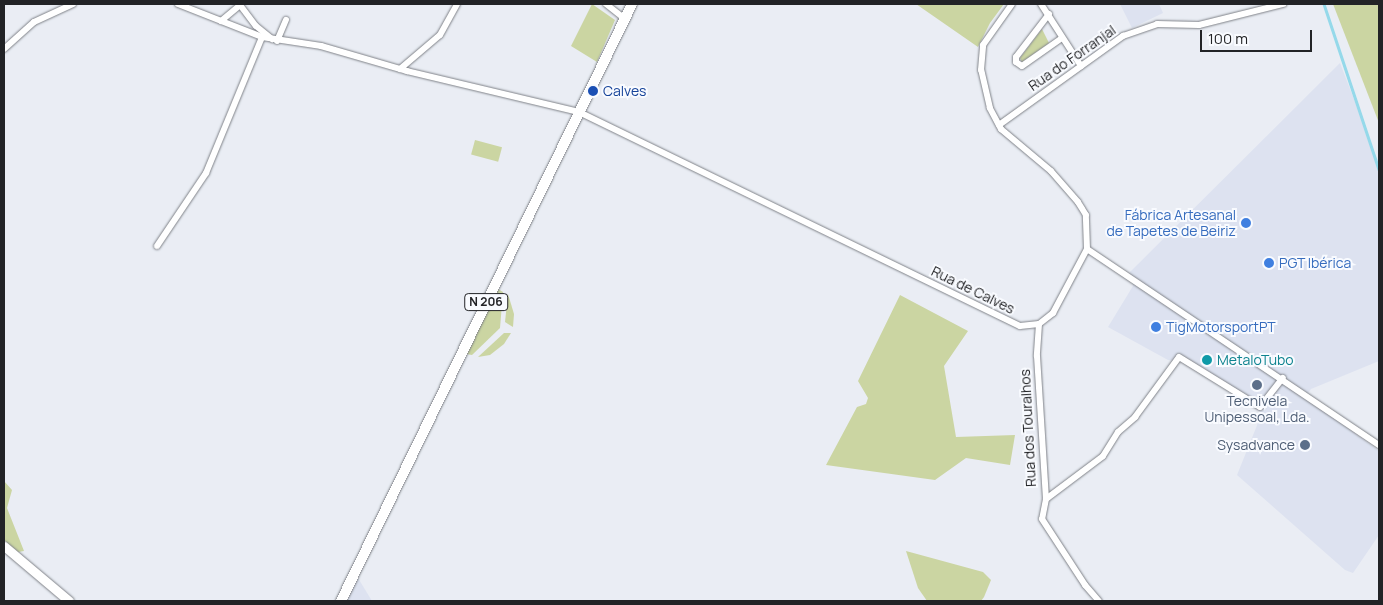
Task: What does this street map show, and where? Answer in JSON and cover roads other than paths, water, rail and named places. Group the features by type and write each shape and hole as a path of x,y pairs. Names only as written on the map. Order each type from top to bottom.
{"main road":[{"name":"N 206","path":"341,601 632,4"}],"street":[{"path":"4,49 34,22 73,4"},
{"name":"Rua de Calves","path":"178,4 262,38 321,46 400,69 579,112 1020,326 1039,324"},
{"path":"400,69 440,35 457,4"},
{"path":"606,4 624,19"},
{"path":"1012,4 983,45 981,70 990,108 999,125 1051,171 1078,202 1086,215 1087,249 1053,313 1039,324"},
{"path":"1041,4 1081,66"},
{"name":"Rua do Forranjal","path":"999,125 1123,36 1157,24 1199,25 1283,4"},
{"path":"221,21 240,5 256,26 275,40 286,20"},
{"path":"1049,14 1016,57 1016,62 1022,66 1062,38"},
{"path":"157,246 206,173 262,38"},
{"path":"1087,249 1283,378 1379,445"},
{"name":"Rua dos Touralhos","path":"1039,324 1037,366 1046,500 1042,509 1046,525 1099,601"},
{"path":"1046,500 1103,456 1118,432 1135,417 1179,357 1260,407 1283,378"},
{"path":"4,546 69,601"}],"waterway":[{"path":"1324,4 1379,169"}],"place":[{"name":"Calves","path":"593,91"},
{"name":"Fábrica Artesanal de Tapetes de Beiriz","path":"1246,223"},
{"name":"PGT Ibérica","path":"1269,263"},
{"name":"TigMotorsportPT","path":"1156,327"},
{"name":"MetaloTubo","path":"1207,360"},
{"name":"Tecnivela Unipessoal, Lda.","path":"1257,385"},
{"name":"Sysadvance","path":"1305,445"}]}
